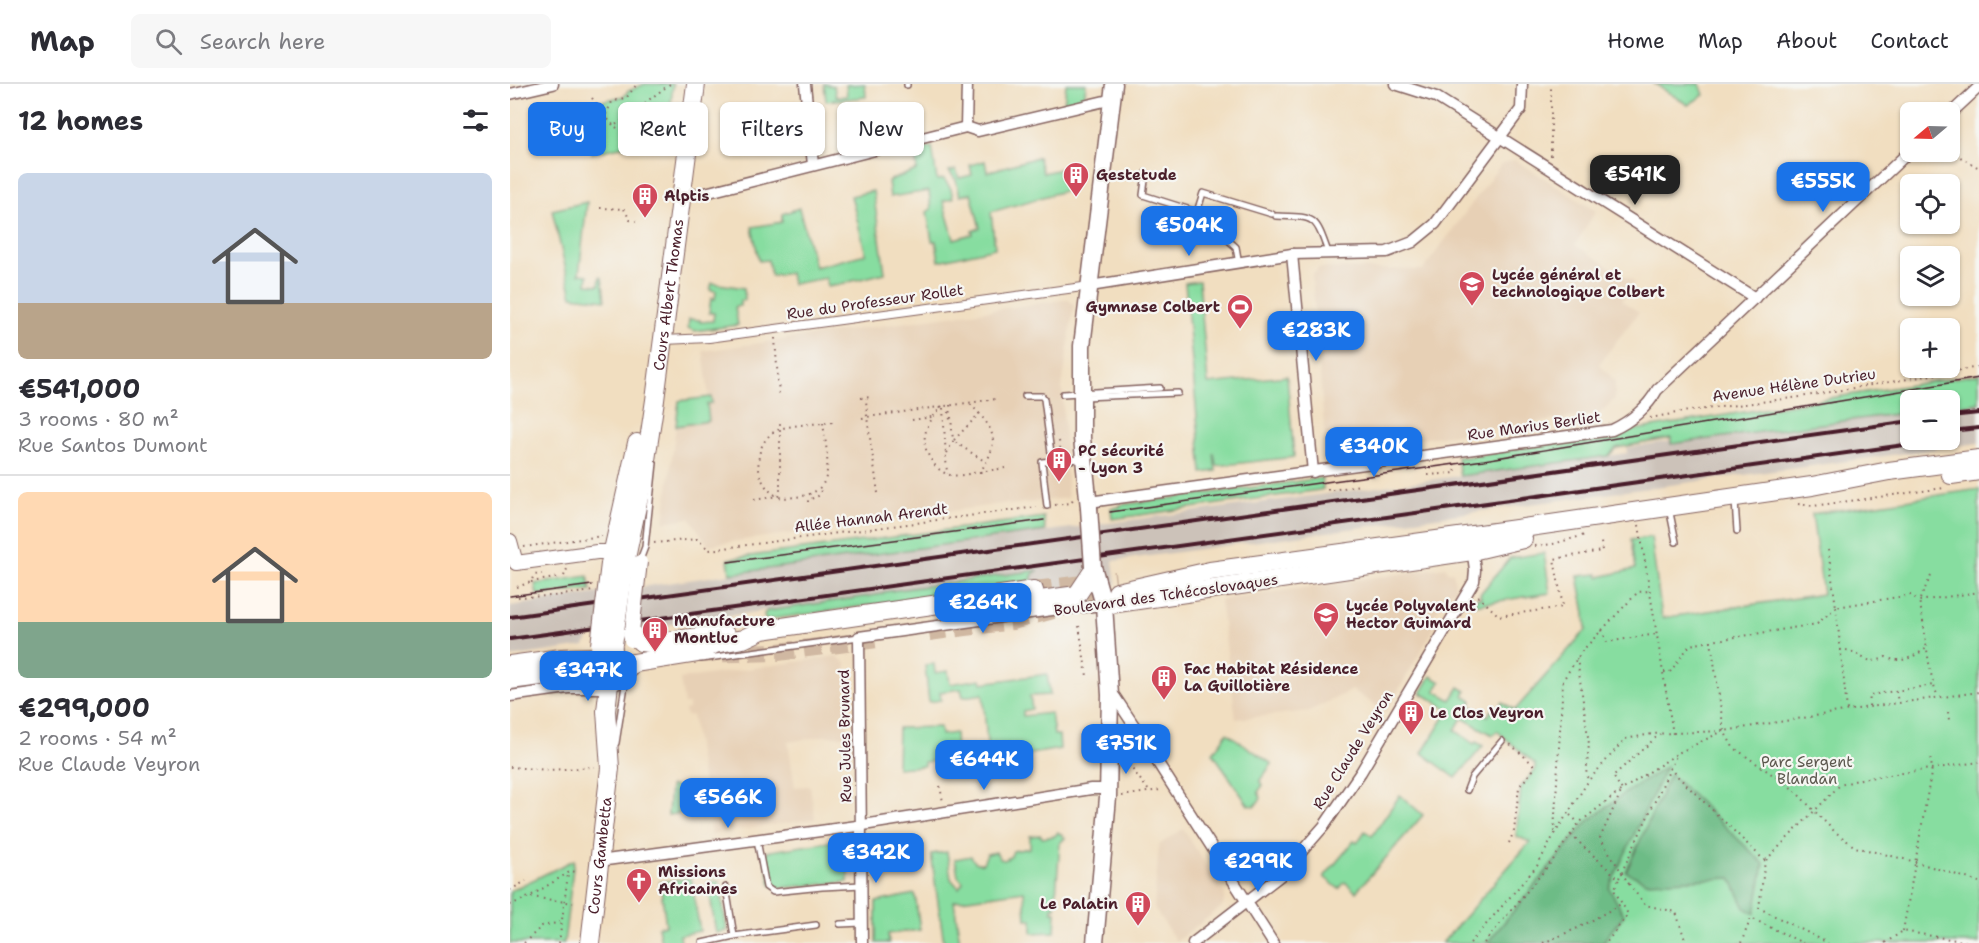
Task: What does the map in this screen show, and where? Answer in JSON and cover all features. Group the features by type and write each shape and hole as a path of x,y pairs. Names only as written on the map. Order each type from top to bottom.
{"main road":[{"name":"Cours Albert Thomas","path":"655,400 696,84"},
{"path":"619,652 650,643 769,635 1077,595 1093,569 1086,458 1082,438 1082,346 1114,92"},
{"name":"Cours Gambetta","path":"590,943 610,768 606,711 608,688 619,652 623,558 638,442 655,400"},
{"name":"Boulevard des Tchécoslovaques","path":"1113,592 1210,571 1535,537 1599,517 1979,459"},
{"name":"Boulevard des Tchécoslovaques","path":"1812,486 1893,481 1979,471"},
{"name":"Boulevard des Tchécoslovaques","path":"1113,592 1475,543"},
{"path":"1093,569 1113,592 1110,695 1113,793 1095,943"},
{"path":"510,665 619,652 697,653 715,644 1034,590"},
{"path":"510,680 556,674"}],"street":[{"path":"510,94 553,84"},
{"path":"805,84 813,165"},
{"path":"966,127 967,84"},
{"path":"1395,84 1436,98 1755,298"},
{"path":"1090,286 1292,254 1380,253 1400,248 1419,239 1436,224 1500,139 1521,109 1522,84"},
{"path":"1960,105 1979,87"},
{"path":"682,194 701,194 966,127 978,131 1114,92"},
{"name":"Rue Marius Berliet","path":"1089,500 1313,472 1612,430 1624,425 1900,160"},
{"path":"1292,254 1313,472"},
{"name":"Rue du Professeur Rollet","path":"664,340 689,340 1090,286"},
{"path":"510,541 512,564 597,552 623,558 619,652"},
{"name":"Rue Claude Veyron","path":"1193,943 1281,875 1324,826 1361,772 1474,581 1475,543"},
{"name":"Boulevard des Tchécoslovaques","path":"859,637 1113,592"},
{"name":"Rue Jules Brunard","path":"859,637 862,943"},
{"path":"510,696 568,688 608,688"},
{"path":"1110,695 1115,697 1135,727 1273,943"},
{"path":"599,861 860,825 1091,789 1113,793"}],"lane":[{"path":"1146,173 1143,195 1197,212 1236,248 1239,264"},
{"path":"1197,212 1203,193 1274,215 1305,217 1312,220 1322,234 1328,252"},
{"path":"1082,395 1160,388"},
{"path":"1063,394 1178,393"},
{"path":"1025,396 1037,395 1044,399 1052,460"},
{"name":"Cours Albert Thomas","path":"655,400 656,442"},
{"path":"623,558 645,547 655,452"},
{"path":"1047,506 1042,462 1086,458"},
{"path":"1734,497 1737,531"},
{"path":"1669,507 1676,542"},
{"name":"Boulevard des Tchécoslovaques","path":"619,652 638,668 859,637"},
{"name":"Cours Gambetta","path":"610,768 621,720 619,652"},
{"path":"1467,790 1472,777 1502,741"},
{"path":"757,840 766,886 773,892 822,886 862,885"},
{"path":"726,887 734,936"},
{"path":"840,924 862,923"},
{"path":"702,943 734,936 816,925"}],"path":[{"path":"606,114 612,102 627,97 637,84"},
{"path":"614,126 670,84"},
{"path":"1551,84 1551,171"},
{"path":"592,98 595,102"},
{"path":"606,117 618,129"},
{"path":"1960,157 1979,168"},
{"path":"600,208 624,209 630,220 636,221"},
{"path":"774,329 779,395"},
{"name":"Avenue Hélène Dutrieu","path":"1648,418 1763,403 1979,367"},
{"path":"861,398 872,397"},
{"path":"866,398 878,493"},
{"path":"862,418 996,399"},
{"path":"969,403 980,413 993,434 993,449 980,472"},
{"path":"950,405 954,441"},
{"path":"942,406 933,417 924,436 925,450 935,465 947,474 959,475 1005,468"},
{"path":"942,406 947,474"},
{"path":"949,412 950,420"},
{"path":"946,456 954,441 980,413"},
{"path":"912,420 933,417"},
{"path":"778,496 780,492 780,422"},
{"path":"778,496 765,484 761,476 758,459 762,445 781,428 833,422"},
{"path":"754,500 808,495 820,487 827,474 824,423"},
{"path":"954,441 986,462"},
{"path":"1428,475 1456,473 1454,458"},
{"path":"1328,489 1328,491 1359,485"},
{"path":"808,502 821,493 820,487"},
{"path":"1795,503 1813,506 1946,488"},
{"name":"Allée Hannah Arendt","path":"654,543 697,539 709,550 1070,503 1079,491 1089,500"},
{"path":"881,521 882,527"},
{"path":"1639,522 1673,734"},
{"path":"1527,547 1553,544 1587,534"},
{"path":"1478,596 1499,616 1563,607 1554,559 1602,551 1601,542"},
{"path":"1828,550 1847,710"},
{"path":"564,576 567,570"},
{"path":"531,582 534,575"},
{"path":"1919,601 1931,576"},
{"path":"517,586 560,577"},
{"path":"518,597 588,591"},
{"path":"1554,835 1563,680 1577,658 1638,592 1650,591"},
{"path":"1919,601 1979,592"},
{"path":"1663,673 1670,672 1690,645 1817,624 1836,607 1911,594 1919,601 1933,685 1938,697"},
{"path":"1079,626 1087,676"},
{"path":"1602,630 1606,642 1657,634"},
{"path":"1711,641 1724,731 1733,747 1793,789 1834,831 1855,847 1916,862 1979,882"},
{"path":"1840,650 1848,649 1866,661 1877,661 1886,657 1892,660 1912,658 1927,648"},
{"path":"1577,658 1589,744 1586,776 1589,780"},
{"path":"1869,707 1870,694 1933,685"},
{"path":"1896,691 1898,702"},
{"path":"1470,943 1537,866 1589,780 1626,739 1660,734 1724,731 1898,702 1979,692"},
{"path":"1948,712 1949,720"},
{"path":"1484,943 1579,823 1616,794 1678,753 1724,731"},
{"path":"1660,734 1613,776 1622,790 1600,838 1636,896 1645,905 1676,912 1686,943"},
{"path":"1502,741 1507,741 1533,764 1533,770 1519,787 1514,831 1509,843"},
{"path":"1118,743 1125,746 1129,765 1149,791"},
{"path":"1606,943 1628,914 1614,890 1618,879 1678,753"},
{"path":"1903,931 1932,768 1930,756"},
{"path":"1828,943 1759,908 1765,861 1840,786 1861,779 1979,762"},
{"path":"1119,766 1129,765"},
{"path":"510,767 549,770 584,767 610,768"},
{"path":"1669,768 1765,861"},
{"path":"940,786 943,802"},
{"path":"1113,793 1163,790"},
{"path":"1569,814 1579,823"},
{"path":"1571,835 1618,879"},
{"path":"510,905 529,897 571,872 576,872"},
{"path":"559,943 568,874"},
{"path":"510,890 526,881"},
{"path":"1521,886 1526,891"},
{"path":"529,897 573,903"},
{"path":"1543,943 1580,927 1622,903"},
{"path":"1741,943 1751,918 1803,943"},
{"path":"524,943 542,926 562,922"},
{"path":"1885,943 1903,931 1974,943"}],"shaded area":[{"name":"Lycée général et technologique Colbert","path":"1515,160 1596,211 1575,245 1634,282 1622,301 1639,312 1599,364 1615,381 1615,399 1599,414 1327,452 1312,276 1319,268 1423,270 1501,164"},
{"path":"1069,300 1074,305 1062,388 1068,498 1008,505 1008,503 708,545 690,518 664,522 679,401 709,397 703,351"},
{"path":"1979,403 1979,443 1960,446 1960,406"},
{"path":"1900,413 1900,450 1928,450 1113,561 1116,584 1031,598 1031,577 1037,571 589,636 585,646 510,657 510,606 730,574 1608,456 1627,453 1627,448 1670,441 1671,444"},
{"name":"Lycée Polyvalent Hector Guimard","path":"1446,567 1447,572 1453,572 1456,591 1450,592 1451,598 1448,598 1434,614 1440,618 1386,712 1352,690 1309,711 1236,719 1220,600"},
{"path":"836,656 846,663 847,736 823,736 788,742 795,787 810,786 815,819 711,834 692,715 686,716 685,710 689,709 689,704 684,704 680,679"},
{"path":"1183,829 1225,895 1223,906 1176,941 1154,908 1159,845"}],"green space":[{"path":"645,84 673,84 671,102 618,102 618,148 606,150 606,102 597,102 624,96 628,91"},
{"path":"824,84 834,86 836,97 847,96 846,85 865,84 866,97 826,101"},
{"path":"1066,84 1086,84 1084,101 1064,105"},
{"path":"1655,84 1700,84 1704,95 1688,105"},
{"path":"932,147 937,180 944,179 951,189 953,198 943,201 954,239 973,234 972,231 980,228 971,193 960,196 956,180 949,171 956,170 959,178 972,175 970,165 985,161 987,172 1038,157 1043,173 1061,169 1067,190 991,212 995,248 939,261 936,241 932,241 927,212 931,209 929,191 890,197 888,181 917,170 915,156 924,156 924,149"},
{"path":"873,191 885,273 828,287 826,278 792,284 790,273 771,276 768,260 759,261 752,227 782,222 782,214 799,208 815,267 866,254 851,196"},
{"path":"587,202 579,274 588,275 587,284 599,285 600,277 602,278 605,300 572,296 552,210"},
{"path":"1199,281 1208,384 1287,376 1294,457 1216,466 1214,453 1216,471 1202,473 1185,283"},
{"path":"712,283 744,288 745,300 740,301 740,306 735,307 738,325 695,331 688,328 689,319 700,320 700,322 713,321 714,313 709,313 711,298 715,299 716,291 710,290"},
{"path":"1979,374 1979,403 1960,406 1960,390 1900,390 1900,413 1671,444 1671,438 1616,448 1608,456 1460,476 1457,457"},
{"path":"711,397 712,403 707,404 709,421 676,426 679,401"},
{"path":"1322,478 1323,489 1320,490 1112,519 1111,508 1120,507 1120,505"},
{"name":"Parc Sergent Blandan","path":"1979,489 1979,943 1442,943 1530,842 1516,836 1521,787 1535,770 1535,764 1497,731 1493,735 1462,718 1455,730 1474,744 1476,742 1483,746 1456,778 1422,753 1449,710 1421,693 1431,676 1441,682 1435,691 1451,700 1459,687 1466,691 1464,696 1472,701 1470,706 1488,716 1492,710 1496,712 1502,702 1515,710 1586,630 1578,576 1598,574 1599,577 1635,569 1631,540 1651,537 1662,618 1823,594 1812,514"},
{"path":"1044,517 1045,531 730,574 728,559"},
{"path":"1544,553 1550,593 1473,605 1477,598 1481,598 1480,594 1510,558"},
{"path":"1039,570 1033,574 1030,583 765,620 764,614 767,611"},
{"path":"588,576 591,590 537,595 535,584"},
{"path":"934,664 935,673 948,671 950,684 981,679 982,683 1047,674 1050,695 1030,696 1032,709 1023,711 1023,716 1051,713 1054,735 1059,735 1060,749 1030,754 1023,752 988,756 983,694 963,697 961,689 940,692 941,700 929,702 925,665"},
{"path":"940,727 941,735 955,733 956,754 934,758 934,761 924,762 924,766 897,768 898,728"},
{"path":"1227,733 1272,764 1260,780 1263,785 1258,792 1261,798 1255,806 1248,805 1213,753"},
{"path":"1666,767 1609,888 1624,915 1602,943 1487,943 1587,822 1625,793"},
{"path":"1670,774 1764,864 1755,913 1745,908 1731,878 1646,882 1626,872"},
{"path":"670,786 704,790 707,809 668,815"},
{"path":"1400,795 1423,815 1356,892 1345,882 1339,889 1324,877 1354,841 1357,843 1365,831 1372,836"},
{"path":"1058,832 1065,838 1060,843 1055,907 1052,907 1052,912 1056,912 1055,932 1032,933 1032,919 1026,919 1024,891 954,901 960,943 944,943 931,854 947,852 951,879 959,888 963,882 958,876 955,859 971,856 976,862 983,863 987,854 996,852 1000,859 1005,860 1011,856 1013,851 1030,848 1030,836 1041,835 1042,838 1055,836"},
{"path":"842,840 848,845 848,882 779,888 771,885 764,852"},
{"path":"574,860 564,943 510,943 510,891"},
{"path":"691,878 700,931 680,935 681,943 661,943 658,927 666,925 660,882"},
{"path":"719,881 727,931 716,933 708,883"},
{"path":"915,894 920,930 888,934 889,943 876,943 876,902"}],"tunnel":[{"path":"1034,590 1116,580"},
{"path":"929,632 1012,621 1116,593"},
{"path":"696,654 778,652 878,639"},
{"path":"556,674 621,664"}],"tram line":[{"path":"1110,512 1484,460 1979,378"},
{"path":"728,562 1044,520"},
{"path":"510,596 592,585"}],"railway":[{"path":"1960,415 1979,413"},
{"path":"510,617 1900,423"},
{"path":"1960,430 1979,428"},
{"path":"510,639 1900,446"}],"place":[{"name":"Gestetude","path":"1076,198"},
{"name":"Alptis","path":"645,219"},
{"name":"Lycée général et technologique Colbert","path":"1472,307"},
{"name":"Gymnase Colbert","path":"1240,330"},
{"name":"PC sécurité - Lyon 3","path":"1059,483"},
{"name":"Lycée Polyvalent Hector Guimard","path":"1326,638"},
{"name":"Manufacture Montluc","path":"655,653"},
{"name":"Fac Habitat Résidence La Guillotière","path":"1164,701"},
{"name":"Le Clos Veyron","path":"1411,736"},
{"name":"Missions Africaines","path":"639,904"},
{"name":"Le Palatin","path":"1138,927"}]}
